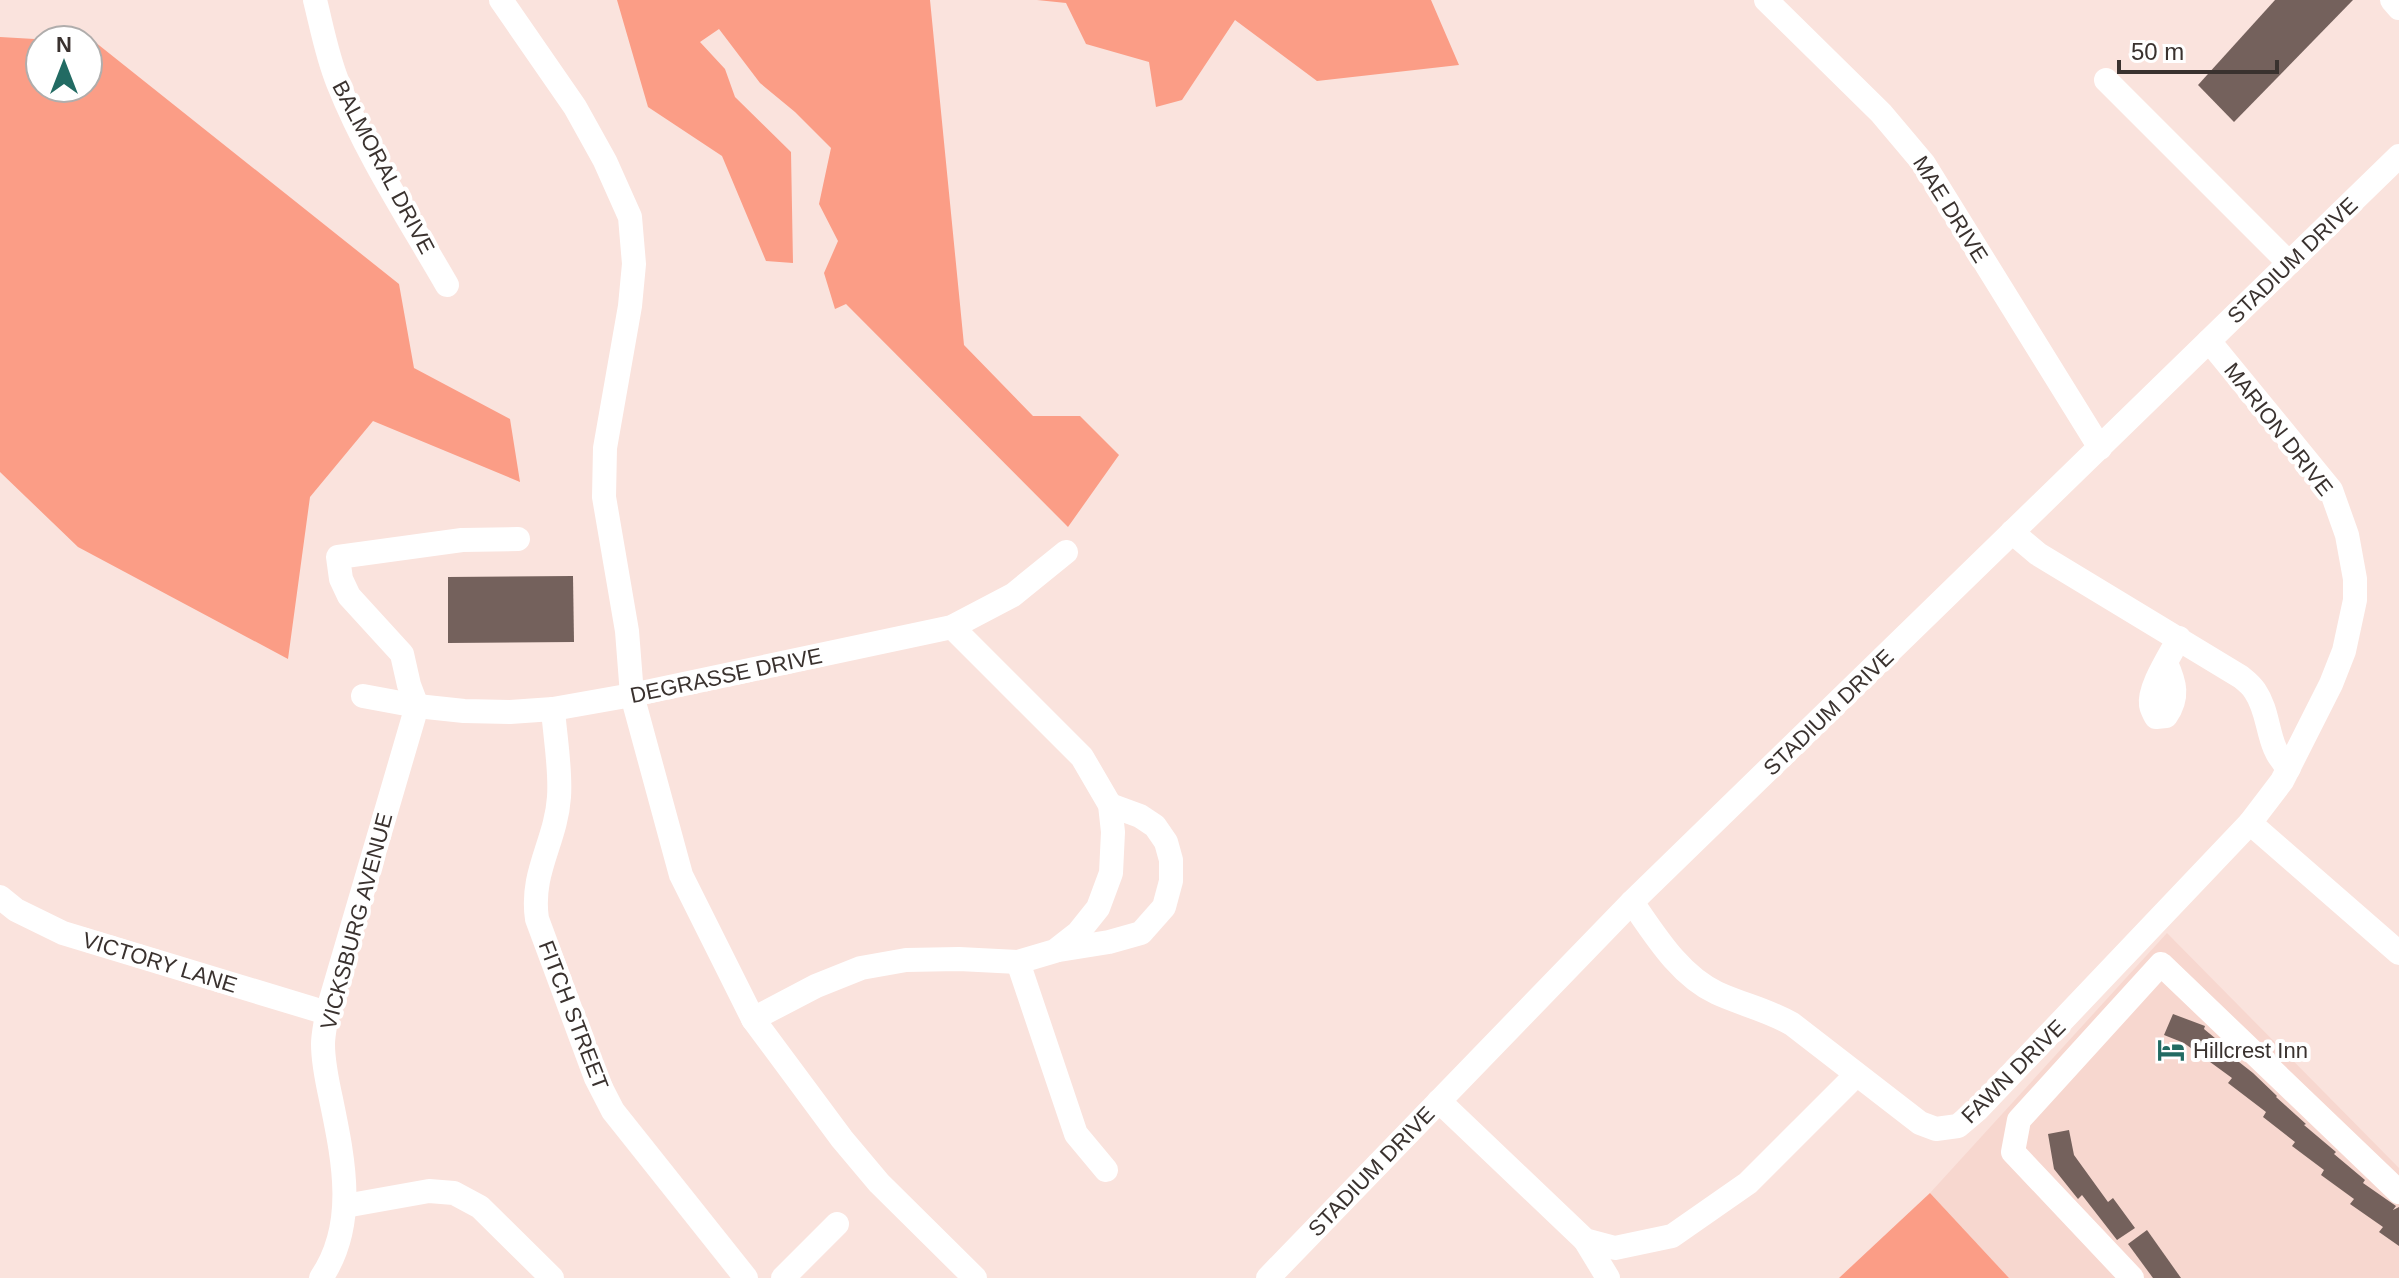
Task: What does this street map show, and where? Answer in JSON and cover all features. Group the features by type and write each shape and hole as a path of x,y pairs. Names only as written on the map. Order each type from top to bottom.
{"street":[{"name":"BALMORAL DRIVE","path":"315,0 326,49 345,98 364,139 447,285"},
{"path":"501,0 575,107 605,161 630,217 634,264 630,306 615,382 604,497 627,631 632,695 681,875 753,1019 842,1139 879,1183 975,1278"},
{"name":"MAE DRIVE","path":"1766,0 1881,113 1924,164 2100,448"},
{"path":"2392,0 2399,8"},
{"path":"2106,80 2289,263"},
{"name":"STADIUM DRIVE","path":"1268,1278 1632,902 2399,156"},
{"name":"MARION DRIVE","path":"2209,341 2331,490 2352,558 2355,600 2344,651 2331,684 2282,781 2250,823"},
{"path":"2012,532 2038,554 2241,677 2255,690 2279,759 2289,768"},
{"path":"417,706 402,654 349,596 341,579 338,557 462,540 518,539"},
{"name":"DEGRASSE DRIVE","path":"363,696 417,706 510,712 553,709 632,695 952,627 1013,595 1066,552"},
{"path":"952,627 1082,757 1110,805 1113,832 1111,873 1098,908 1078,933 1055,951"},
{"path":"2166,663 2179,638"},
{"name":"VICKSBURG AVENUE","path":"321,1278 341,1233 345,1206 342,1160 322,1043 327,1013 417,706"},
{"name":"FITCH STREET","path":"553,709 560,795 555,825 537,879 534,899 537,919 596,1078 613,1111 746,1278"},
{"path":"753,1019 816,986 861,968 906,960 1018,962 1141,933 1164,907 1171,881 1171,860 1166,842 1155,826 1140,816 1110,805"},
{"path":"2250,823 2399,953"},
{"name":"FAWN DRIVE","path":"1632,902 1683,969 1715,992 1769,1011 1792,1024 1920,1123 1936,1129 1958,1126 2009,1079 2250,823"},
{"name":"VICTORY LANE","path":"0,897 16,910 63,933 327,1013"},
{"path":"1018,962 1076,1134 1106,1170"},
{"path":"2132,1278 2013,1152 2019,1120 2161,964 2399,1192"},
{"path":"1585,1240 1615,1248 1672,1236 1748,1183 1856,1075"},
{"path":"1439,1101 1585,1240 1608,1278"},
{"path":"345,1206 429,1191 454,1193 480,1207 552,1278"},
{"path":"783,1278 837,1224"}],"shaded area":[{"path":"617,0 930,0 964,345 1033,416 1080,416 1119,455 1068,527 846,304 835,309 824,273 838,241 819,204 831,148 760,83 719,29 700,42 725,69 735,97 791,152 793,263 766,261 722,156 648,107"},
{"path":"1037,0 1431,0 1459,65 1317,81 1235,20 1182,100 1156,107 1149,62 1086,44 1066,3"},
{"path":"0,37 24,38 24,104 104,104 104,49 399,284 414,368 510,419 520,482 373,421 310,497 288,659 78,547 0,472"},
{"name":"Hillcrest Inn","path":"2167,933 2399,1168 2399,1278 2009,1278 1930,1193"},
{"path":"1930,1193 2009,1278 1839,1278"}],"building":[{"path":"2275,0 2353,0 2234,122 2198,85"},
{"path":"573,576 574,642 448,643 448,577"},
{"path":"2173,1014 2205,1026 2204,1029 2227,1048 2225,1051 2253,1073 2304,1125 2336,1152 2334,1154 2365,1180 2363,1183 2396,1206 2393,1210 2399,1207 2399,1246 2379,1232 2383,1227 2350,1204 2354,1199 2321,1175 2324,1170 2292,1146 2295,1142 2263,1117 2266,1112 2228,1083 2232,1078 2184,1043 2164,1035"},
{"path":"2069,1130 2074,1155 2108,1202 2113,1198 2135,1228 2117,1240 2082,1195 2078,1199 2054,1169 2048,1134"},
{"path":"2147,1230 2181,1278 2153,1278 2128,1244"}],"place":[{"name":"Hillcrest Inn","path":"2171,1050"}]}
